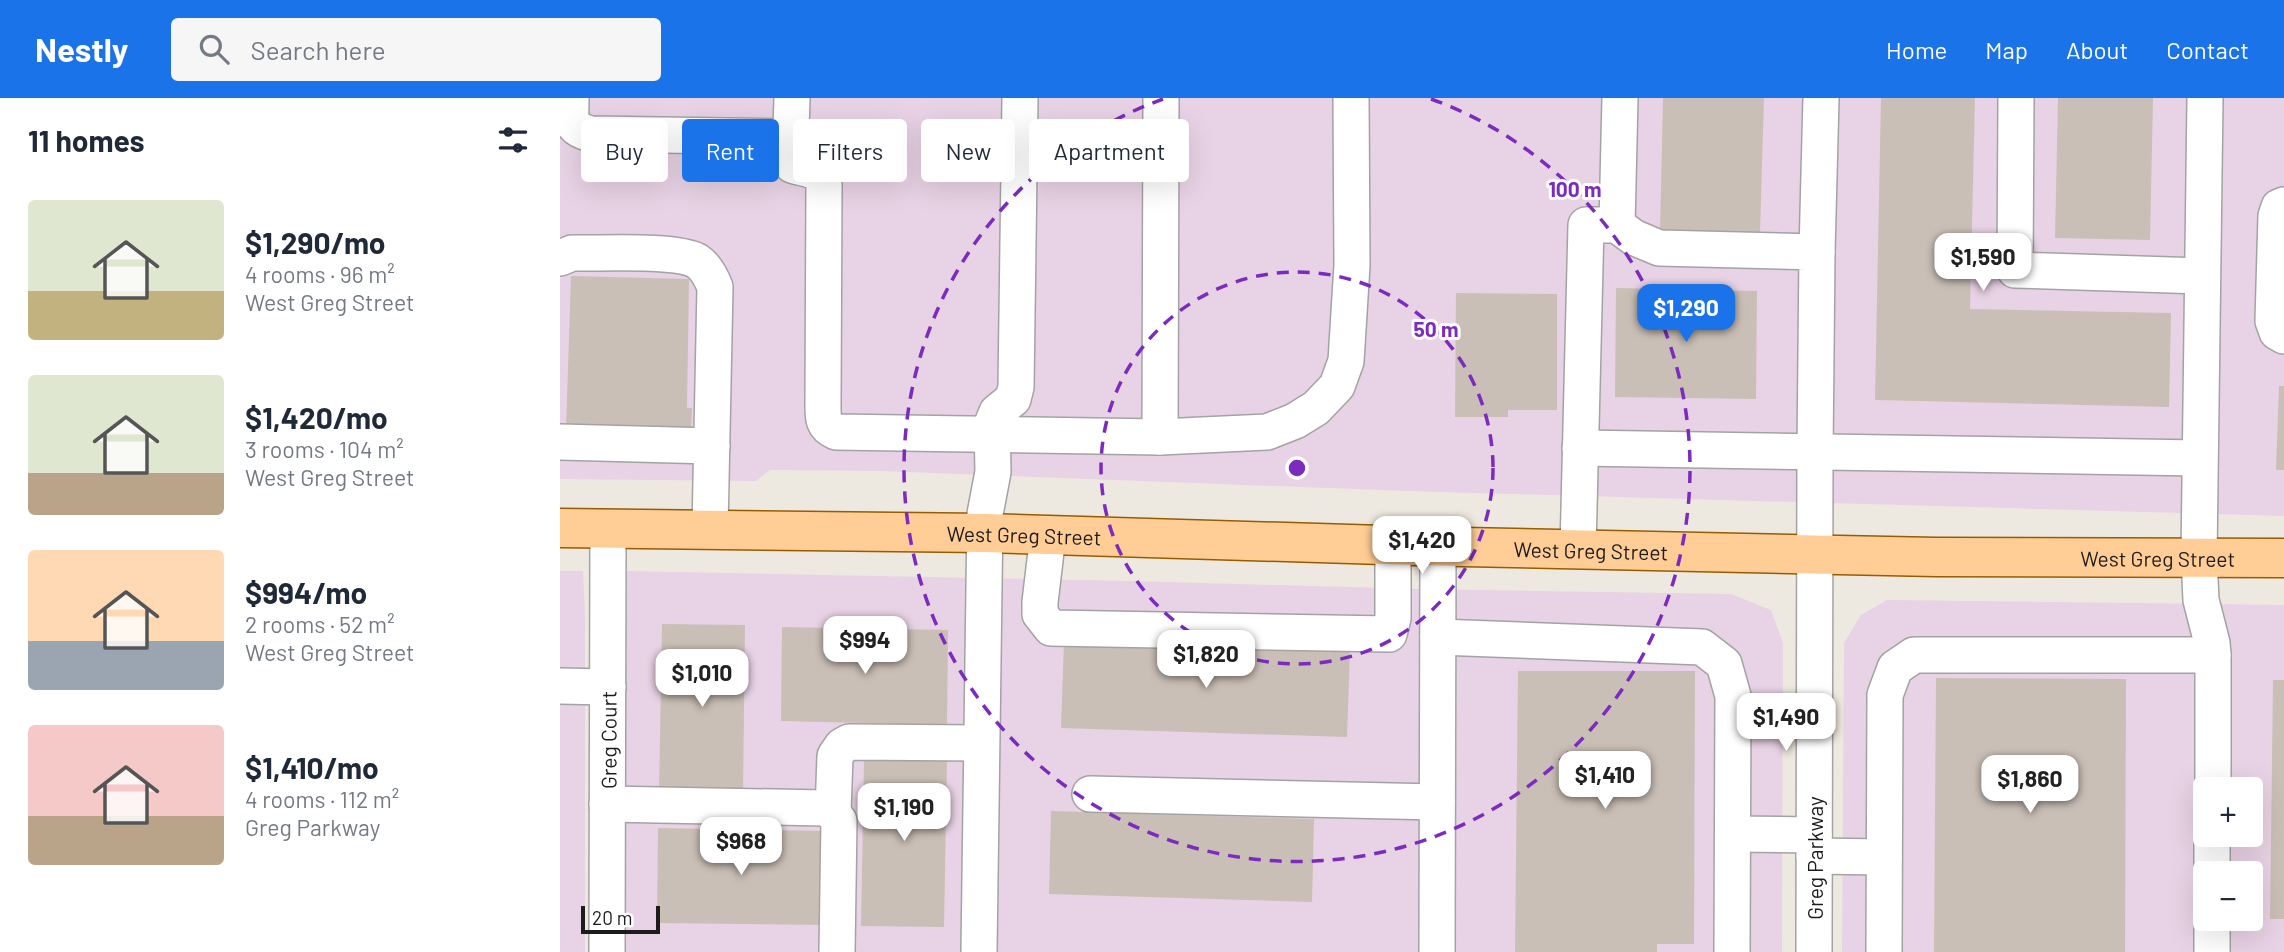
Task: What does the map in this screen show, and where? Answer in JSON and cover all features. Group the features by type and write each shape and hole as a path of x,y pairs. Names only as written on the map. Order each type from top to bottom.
{"main road":[{"name":"West Greg Street","path":"560,528 985,533 1438,547 1936,557 2284,558"}],"street":[{"path":"571,98 571,122 575,128 591,134 791,137"},
{"path":"792,98 790,160 792,165 817,172 822,176 824,184 823,403 827,429 836,432 1160,437 1267,432 1295,421 1316,408 1337,386 1346,361 1352,265 1351,98"},
{"path":"979,952 985,514 993,472 992,424 997,412 1013,398 1016,387 1020,98"},
{"path":"1160,437 1161,98"},
{"path":"1616,225 1620,98"},
{"name":"Greg Parkway","path":"1814,952 1814,554 1821,98"},
{"path":"2017,98 2015,270 2202,276"},
{"path":"2205,98 2199,558 2201,600 2213,655 2213,777"},
{"path":"2284,205 2279,207 2276,216 2273,321 2277,332 2284,336"},
{"path":"1578,549 1587,225 1616,225 1633,237 1659,248 1817,252"},
{"path":"560,258 572,253 673,254 697,261 710,274 715,287 710,529"},
{"path":"560,442 712,446"},
{"path":"1580,448 2199,458"},
{"name":"Greg Court","path":"607,952 608,528"},
{"path":"1048,536 1040,614 1051,628 1389,634 1393,618 1393,545"},
{"path":"1437,952 1438,547"},
{"path":"1438,637 1702,647 1724,664 1733,696 1732,952"},
{"path":"1884,952 1885,695 1895,668 1914,655 2213,655"},
{"path":"560,686 608,687"},
{"path":"833,813 835,756 842,746 849,742 981,743"},
{"path":"1090,794 1437,802"},
{"path":"607,804 825,808 833,813 839,821 837,952"},
{"path":"1733,834 1884,857"},
{"path":"2211,952 2212,931"}],"shaded area":[{"path":"560,98 2284,98 2284,516 1407,491 880,471 770,470 756,481 560,479"},
{"path":"560,571 583,571 585,952 560,952"},
{"path":"626,571 1731,594 1771,610 1783,643 1782,952 618,952"},
{"path":"1887,600 2284,605 2284,952 1842,952 1844,643 1861,615"}],"building":[{"path":"1663,98 1764,98 1760,232 1660,232"},
{"path":"1881,98 1975,98 1970,309 2171,313 2169,407 1875,400"},
{"path":"2058,98 2153,98 2150,240 2055,238"},
{"path":"571,276 689,279 687,408 692,408 691,431 566,429"},
{"path":"1616,288 1757,291 1756,399 1615,397"},
{"path":"1456,293 1557,294 1557,410 1508,410 1508,417 1455,417"},
{"path":"2279,386 2284,386 2284,470 2276,470"},
{"path":"662,624 745,625 743,793 659,792"},
{"path":"782,627 948,630 947,725 781,721"},
{"path":"1064,642 1350,651 1347,737 1061,728"},
{"path":"1518,671 1695,671 1694,944 1657,944 1657,952 1515,952"},
{"path":"1936,678 2126,679 2125,952 1934,952"},
{"path":"2273,680 2284,680 2284,919 2270,919"},
{"path":"864,759 947,760 944,927 861,926"},
{"path":"1051,811 1314,819 1312,902 1049,894"},
{"path":"658,828 825,831 824,925 657,923"}]}
